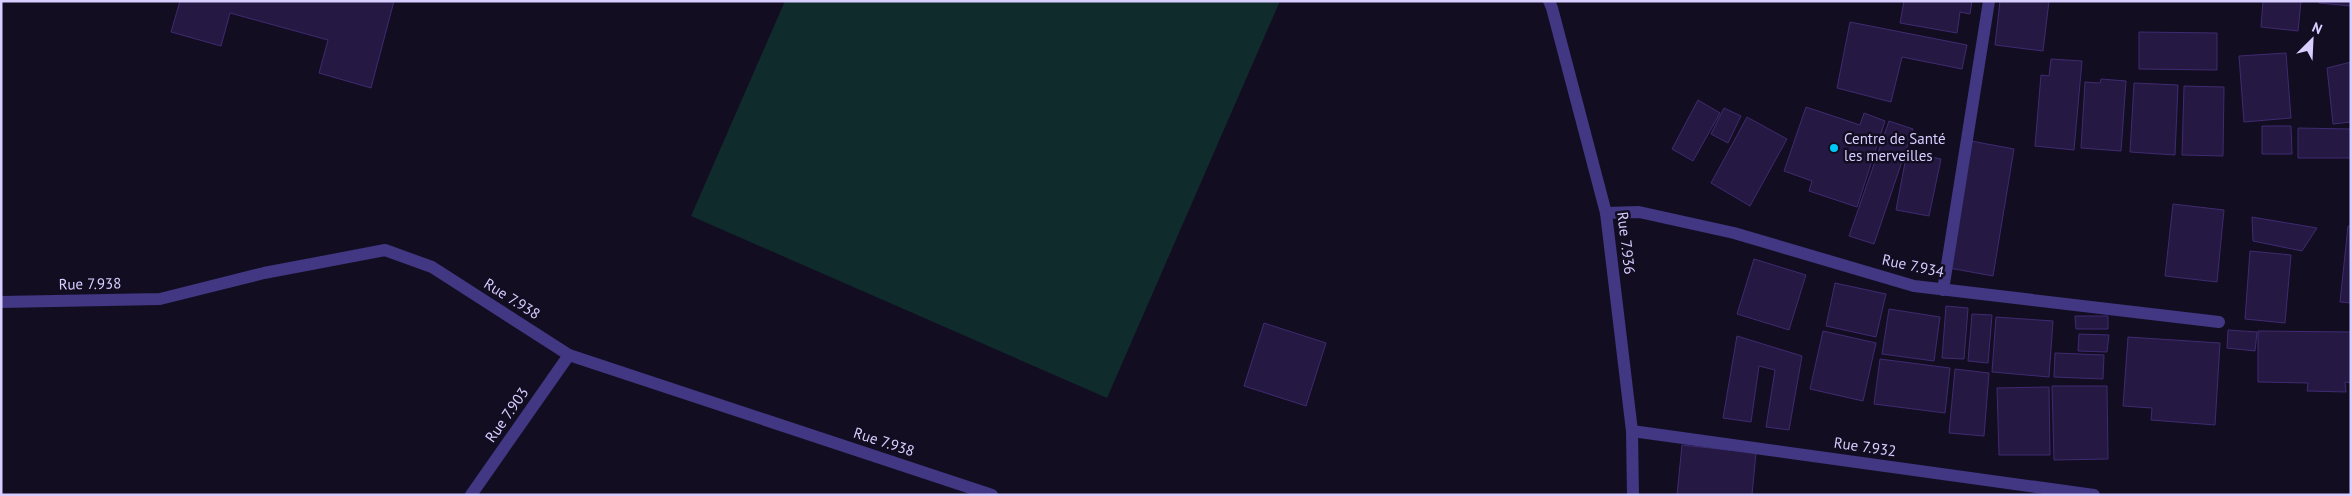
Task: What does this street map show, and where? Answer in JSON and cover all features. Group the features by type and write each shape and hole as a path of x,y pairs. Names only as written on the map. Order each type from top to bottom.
{"street":[{"name":"Rue 7.936","path":"1548,1 1552,8 1606,213 1632,431 1633,495"},
{"path":"1943,290 1989,1"},
{"name":"Rue 7.934","path":"1606,213 1639,212 1734,234 1914,286 2219,322"},
{"name":"Rue 7.938","path":"1,302 160,299 264,273 385,250 432,267 569,355 992,495"},
{"name":"Rue 7.903","path":"471,495 569,355"},
{"name":"Rue 7.932","path":"1632,431 2094,495"}],"green space":[{"path":"785,1 1280,1 1107,398 691,216"}],"building":[{"path":"180,1 394,1 371,88 319,73 328,40 230,13 221,46 171,32"},
{"path":"1904,1 1972,1 1970,14 1960,12 1957,33 1900,23"},
{"path":"2000,1 2049,1 2043,51 1995,45"},
{"path":"2263,1 2301,1 2298,31 2261,27"},
{"path":"2319,1 2351,1 2351,6 2319,3"},
{"path":"1850,22 1967,45 1962,69 1902,57 1891,102 1837,88"},
{"path":"2139,32 2217,33 2217,70 2139,69"},
{"path":"2286,53 2291,118 2244,122 2239,56"},
{"path":"2051,59 2082,61 2074,150 2035,146 2041,75 2049,76"},
{"path":"2351,62 2351,122 2333,124 2327,68"},
{"path":"2101,79 2126,81 2121,151 2081,148 2085,82 2100,83"},
{"path":"2134,83 2178,85 2175,155 2130,152"},
{"path":"2184,86 2224,87 2223,156 2182,155"},
{"path":"1698,100 1720,113 1693,161 1672,149"},
{"name":"Centre de Santé les merveilles","path":"1806,107 1860,125 1864,113 1885,121 1857,207 1809,191 1812,181 1784,171"},
{"path":"1724,108 1741,116 1728,143 1711,134"},
{"path":"1747,117 1787,139 1750,206 1711,183"},
{"path":"1889,121 1913,129 1874,244 1849,236"},
{"path":"2262,126 2291,126 2292,154 2262,154"},
{"path":"2298,128 2351,129 2351,158 2298,158"},
{"path":"1971,141 2014,149 1993,276 1949,268"},
{"path":"1907,152 1941,159 1929,216 1896,210"},
{"path":"2173,204 2224,210 2217,282 2165,276"},
{"path":"2252,217 2317,228 2302,251 2253,241"},
{"path":"2348,226 2351,226 2351,303 2340,302"},
{"path":"2250,251 2291,255 2285,323 2245,319"},
{"path":"1754,259 1806,275 1789,330 1737,314"},
{"path":"1835,283 1886,294 1876,337 1826,326"},
{"path":"1946,306 1968,308 1964,359 1942,358"},
{"path":"1889,309 1940,317 1934,361 1882,354"},
{"path":"1972,314 1992,315 1988,363 1968,361"},
{"path":"2075,316 2108,316 2108,329 2076,329"},
{"path":"1996,317 2053,321 2049,377 1992,372"},
{"path":"1264,323 1326,343 1306,406 1244,386"},
{"path":"2228,330 2257,332 2255,351 2227,348"},
{"path":"1823,331 1876,343 1863,401 1810,389"},
{"path":"2258,331 2351,332 2351,383 2345,382 2346,392 2307,391 2308,383 2258,382"},
{"path":"2079,334 2109,335 2107,352 2078,351"},
{"path":"1737,336 1802,356 1789,430 1766,427 1775,370 1759,366 1751,422 1723,418"},
{"path":"2128,337 2220,343 2215,425 2151,420 2152,408 2123,406"},
{"path":"2055,353 2104,355 2103,379 2054,377"},
{"path":"1880,359 1950,368 1945,413 1874,404"},
{"path":"1955,369 1989,373 1984,436 1949,433"},
{"path":"2052,386 2107,386 2108,459 2054,460"},
{"path":"2049,387 2050,455 1999,455 1997,388"},
{"path":"1682,445 1756,453 1752,495 1677,495"}],"place":[{"name":"Centre de Santé les merveilles","path":"1834,148"}]}
